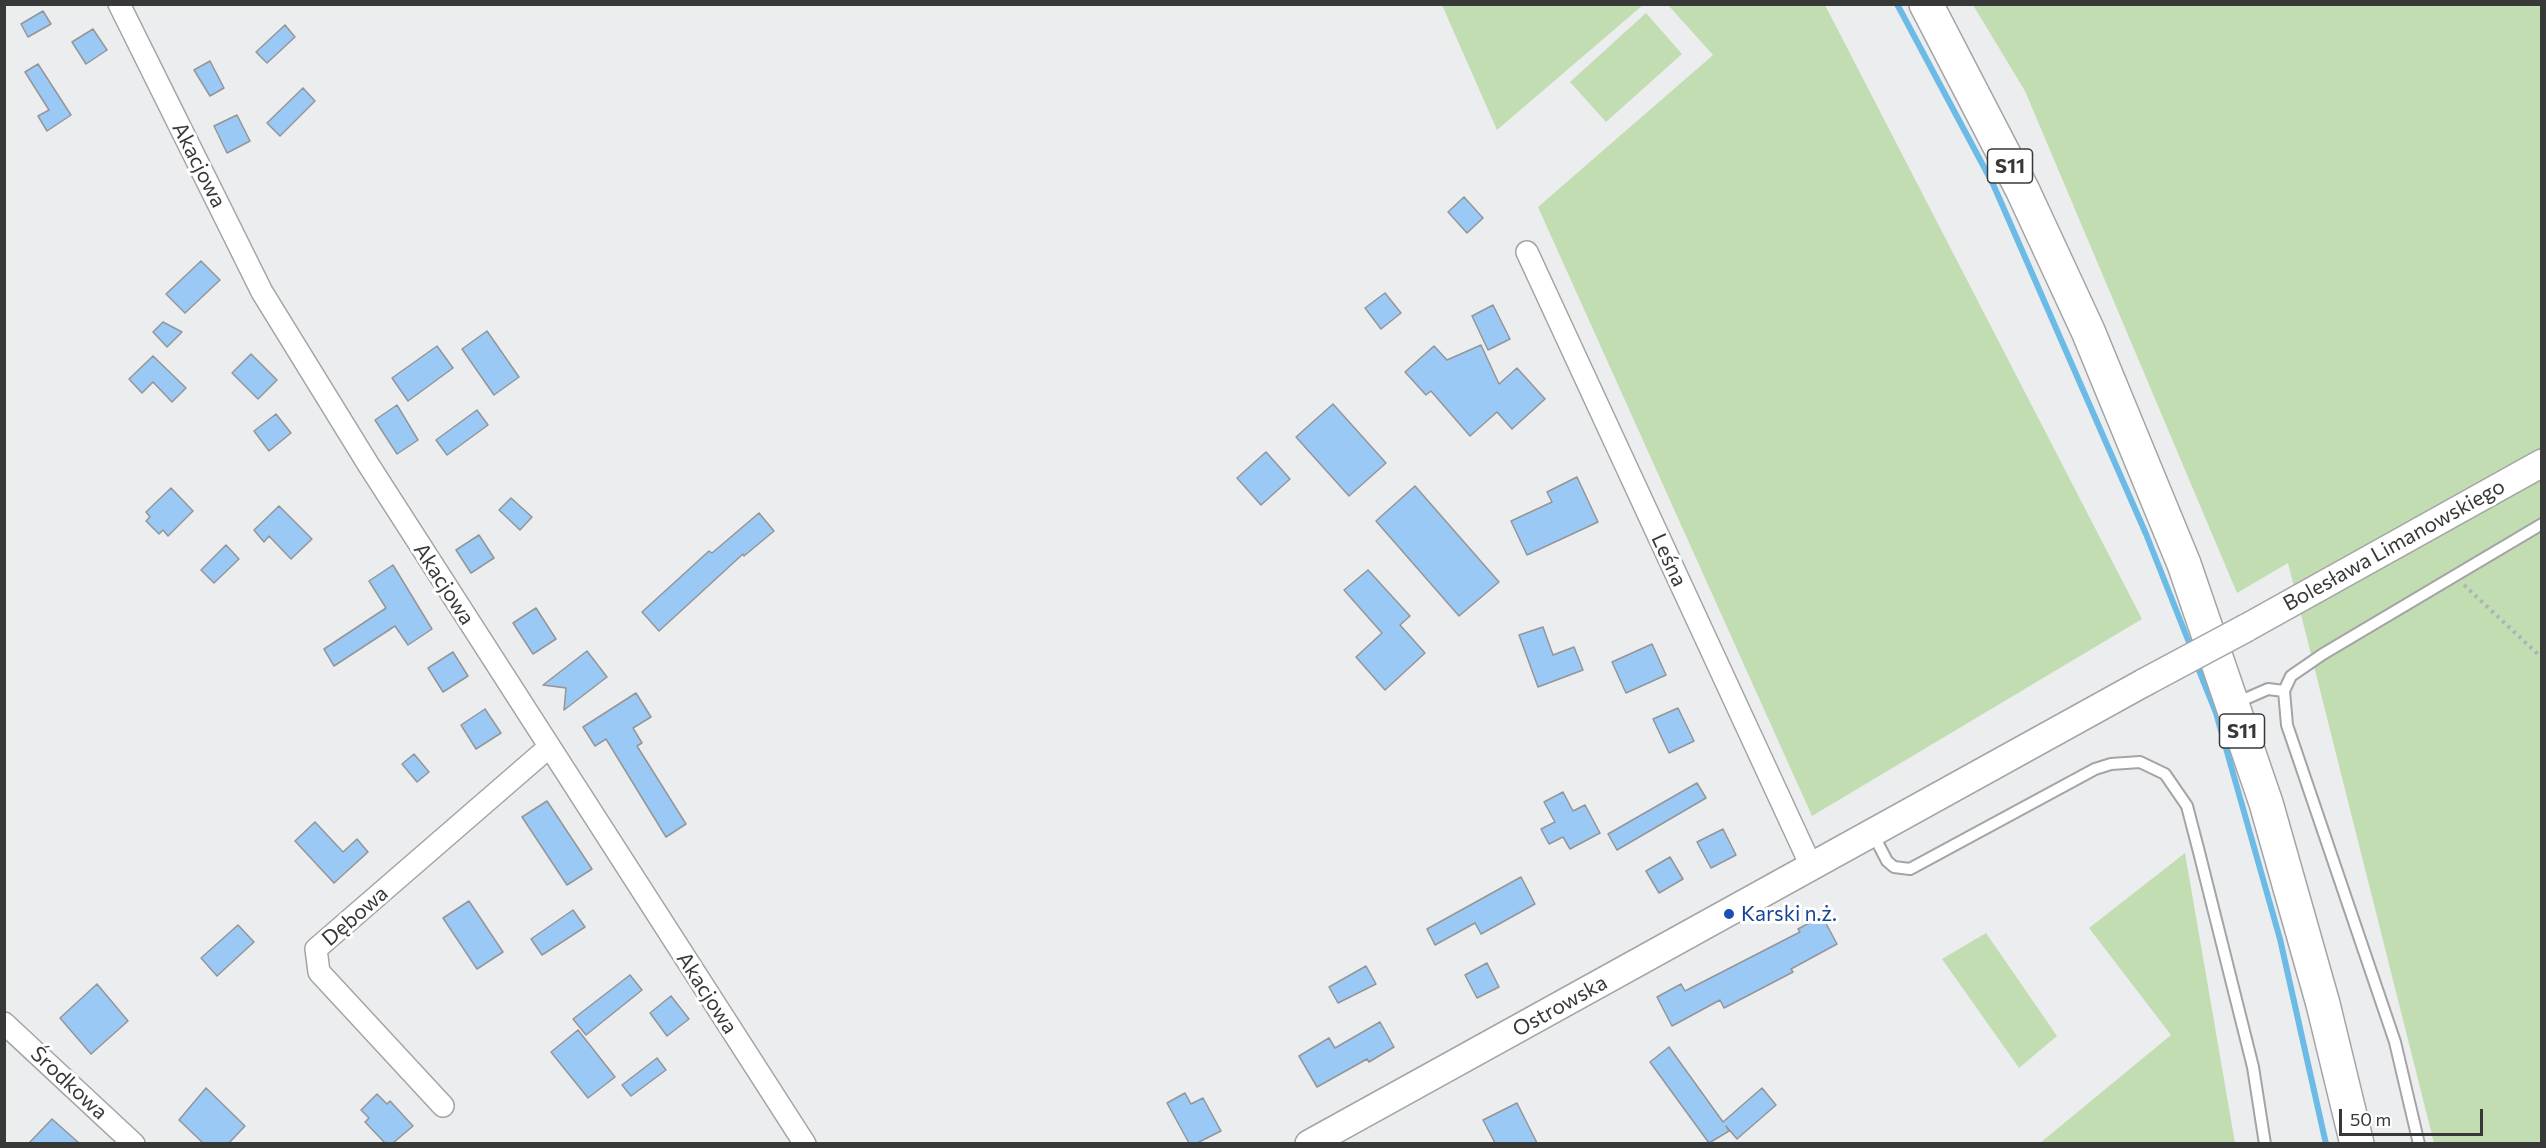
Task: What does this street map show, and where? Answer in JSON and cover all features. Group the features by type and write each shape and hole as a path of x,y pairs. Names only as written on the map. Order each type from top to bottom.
{"highway":[{"name":"S11","path":"1926,4 2023,191 2088,331 2184,564 2233,704 2296,903 2357,1143"}],"street":[{"name":"Akacjowa","path":"119,4 262,292 548,747 805,1143"},
{"name":"Leśna","path":"1527,252 1812,868"},
{"name":"Bolesława Limanowskiego","path":"2145,682 2541,463"},
{"name":"Ostrowska","path":"1309,1143 1812,868 2145,682"},
{"name":"Dębowa","path":"443,1106 319,972 316,949 548,747"},
{"name":"Środkowa","path":"4,1023 134,1143"}],"lane":[{"path":"2419,1143 2395,1042 2287,725 2284,691 2291,676 2323,654 2541,525"},
{"path":"2233,704 2268,689 2284,691"},
{"path":"1872,833 1887,861 1894,867 1910,869 2095,769 2126,762 2140,762 2165,774 2187,806 2253,1067 2265,1143"}],"path":[{"path":"2455,576 2541,658"}],"green space":[{"path":"1442,5 1643,5 1497,130"},
{"path":"1668,5 1825,5 2142,619 1812,816 1538,207 1713,55"},
{"path":"1973,5 2541,5 2541,1143 2434,1143 2288,563 2237,593 2025,91"},
{"path":"1646,13 1682,54 1606,122 1570,82"},
{"path":"2185,853 2235,1143 2040,1143 2171,1035 2089,928"},
{"path":"1986,933 2057,1036 2019,1068 1942,959"}],"building":[{"path":"43,11 51,24 28,37 21,24"},
{"path":"285,25 295,37 267,63 256,52"},
{"path":"93,29 107,50 86,64 72,42"},
{"path":"210,61 224,88 210,96 194,70"},
{"path":"38,64 71,115 47,131 38,116 49,110 25,72"},
{"path":"303,88 315,101 280,136 267,123"},
{"path":"237,115 250,141 227,153 214,126"},
{"path":"1464,197 1483,218 1467,233 1448,212"},
{"path":"201,261 220,280 185,313 166,294"},
{"path":"1385,293 1401,313 1381,329 1365,308"},
{"path":"1493,305 1510,339 1488,350 1472,316"},
{"path":"163,322 182,332 167,347 153,332"},
{"path":"487,331 519,377 494,395 462,349"},
{"path":"1481,345 1499,384 1517,368 1545,399 1512,429 1497,412 1470,436 1431,391 1426,395 1405,372 1434,346 1447,360"},
{"path":"437,346 453,368 408,401 392,378"},
{"path":"251,354 277,380 258,399 232,373"},
{"path":"153,356 186,388 172,402 153,382 142,393 129,379"},
{"path":"1333,404 1386,463 1349,496 1296,437"},
{"path":"397,405 418,440 397,454 375,420"},
{"path":"477,410 488,425 447,455 436,440"},
{"path":"276,414 291,433 269,451 254,431"},
{"path":"1266,452 1290,479 1261,505 1237,478"},
{"path":"1577,477 1598,522 1527,555 1511,521 1552,502 1547,492"},
{"path":"1415,486 1499,582 1459,616 1376,521"},
{"path":"171,488 193,511 168,536 163,530 159,534 146,521 150,517 146,512"},
{"path":"511,498 532,517 520,530 499,510"},
{"path":"279,506 312,539 291,559 269,536 264,542 254,530"},
{"path":"759,513 774,531 744,556 743,554 659,631 642,612 709,551 712,553"},
{"path":"479,535 494,558 471,573 456,550"},
{"path":"226,545 239,559 214,583 201,570"},
{"path":"393,565 432,629 408,645 395,626 334,666 324,649 386,608 369,581"},
{"path":"1368,570 1410,616 1400,625 1425,653 1385,690 1356,657 1382,633 1344,590"},
{"path":"536,608 556,639 533,654 513,623"},
{"path":"1543,627 1553,655 1574,647 1583,670 1538,687 1519,635"},
{"path":"1652,644 1666,675 1626,693 1612,662"},
{"path":"587,651 607,677 564,710 566,688 543,685"},
{"path":"453,652 468,676 443,692 428,668"},
{"path":"636,693 651,717 633,728 642,743 637,746 686,824 666,837 606,739 595,746 583,727"},
{"path":"1678,708 1694,741 1669,753 1653,719"},
{"path":"485,709 501,733 476,749 461,725"},
{"path":"414,754 429,772 417,782 402,764"},
{"path":"1697,783 1706,798 1617,850 1608,834"},
{"path":"1563,792 1573,811 1585,805 1600,833 1570,849 1563,837 1549,844 1541,829 1555,822 1544,802"},
{"path":"547,801 592,869 567,885 522,817"},
{"path":"315,822 343,852 357,839 368,852 334,883 295,841"},
{"path":"1723,829 1736,855 1711,868 1697,842"},
{"path":"1670,857 1683,879 1659,893 1646,871"},
{"path":"1521,877 1535,904 1481,934 1475,923 1435,945 1427,929"},
{"path":"469,901 503,952 477,969 443,918"},
{"path":"573,910 585,927 542,955 531,939"},
{"path":"1822,916 1837,944 1791,969 1793,972 1724,1008 1720,1000 1672,1026 1657,997 1681,984 1685,991 1800,932 1798,929"},
{"path":"238,925 254,942 217,976 201,958"},
{"path":"1487,963 1499,987 1477,998 1465,975"},
{"path":"1366,966 1376,984 1338,1003 1329,987"},
{"path":"630,975 642,990 586,1035 573,1019"},
{"path":"97,984 128,1021 91,1054 60,1018"},
{"path":"671,996 689,1019 667,1036 650,1013"},
{"path":"1380,1022 1394,1047 1317,1087 1299,1056 1329,1038 1335,1048"},
{"path":"578,1030 615,1077 588,1098 551,1052"},
{"path":"1669,1047 1723,1122 1762,1088 1776,1105 1737,1139 1726,1126 1729,1131 1709,1143 1650,1062"},
{"path":"657,1058 666,1070 631,1096 622,1085"},
{"path":"206,1088 245,1126 229,1143 203,1143 179,1120"},
{"path":"1185,1093 1191,1104 1203,1098 1221,1131 1197,1143 1189,1143 1167,1103"},
{"path":"377,1094 387,1104 390,1101 413,1126 393,1143 385,1143 365,1122 369,1118 361,1110"},
{"path":"1517,1103 1537,1143 1495,1143 1483,1120"},
{"path":"52,1119 79,1143 29,1143"}],"waterway":[{"path":"1897,4 1993,184 2146,534 2192,650"},
{"path":"2196,663 2216,713 2280,939 2326,1144"}],"place":[{"name":"Karski n.ż.","path":"1729,914"}]}
